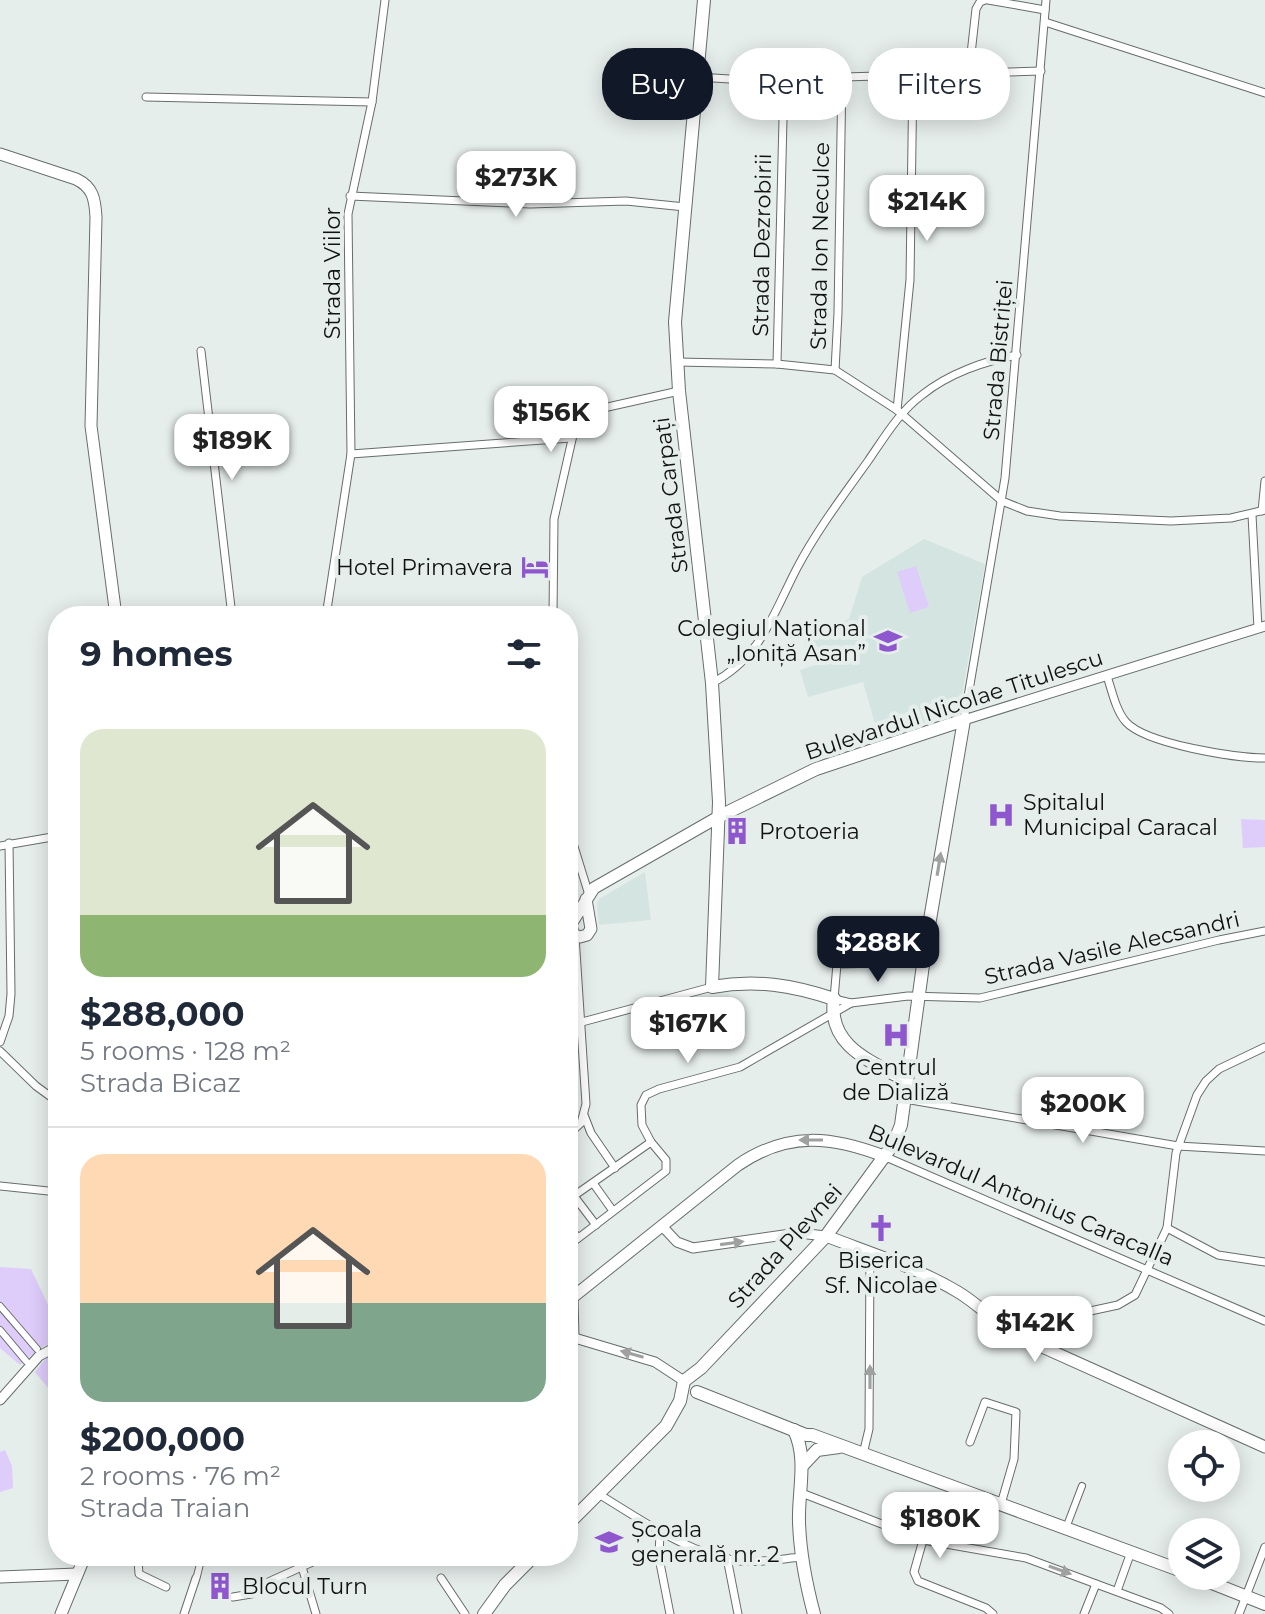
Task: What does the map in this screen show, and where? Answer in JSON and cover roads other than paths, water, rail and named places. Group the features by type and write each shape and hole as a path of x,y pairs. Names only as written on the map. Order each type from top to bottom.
{"main road":[{"name":"Strada Carpați","path":"700,48 704,0"},
{"name":"Strada Carpați","path":"693,120 675,322 676,362 712,683 720,816 712,987"},
{"path":"0,154 76,179 94,196 91,426 115,606"},
{"name":"Bulevardul Nicolae Titulescu","path":"578,914 599,885 720,816 816,769 964,720"},
{"name":"Strada Plevnei","path":"578,1515 666,1426 693,1386 826,1236 886,1157 899,1134 926,943 964,720"},
{"path":"578,935 591,929 588,897"},
{"path":"578,918 588,920"},
{"path":"712,987 740,983 779,984 834,999 832,1015 840,1038 851,1049 907,1081"},
{"name":"Bulevardul Antonius Caracalla","path":"578,1293 738,1165 777,1144 805,1140 831,1141 886,1157"},
{"path":"826,1236 940,1282 968,1299 1005,1329 1265,1447"},
{"path":"693,1386 807,1443 843,1447 1168,1566"},
{"path":"807,1443 799,1492 801,1557 814,1614"},
{"path":"61,1614 81,1566"},
{"path":"484,1614 505,1585 524,1566"},
{"path":"0,1577 77,1574"},
{"path":"1230,1590 1265,1604"}],"street":[{"name":"Strada Viilor","path":"327,606 351,454 347,230 350,196 372,102 385,0"},
{"path":"972,48 976,9 980,2 987,0 1045,10"},
{"name":"Strada Bistriței","path":"964,720 1002,501 1046,0"},
{"path":"1045,22 1265,93"},
{"path":"1010,71 1041,71"},
{"path":"146,97 372,102"},
{"name":"Strada Dezrobirii","path":"777,364 783,120"},
{"name":"Strada Ion Neculce","path":"835,370 841,120"},
{"path":"899,412 910,280 912,120"},
{"path":"350,196 530,204 626,201 685,207"},
{"path":"201,351 231,606"},
{"path":"712,683 737,669 758,644 815,536 899,412 942,382 976,366 1017,355"},
{"path":"676,362 777,364 835,370 899,412 1002,501 1027,511 1060,516 1183,521 1252,515 1263,510 1265,481"},
{"path":"553,606 554,519 576,422 590,411 679,391"},
{"path":"351,454 571,438"},
{"path":"1252,515 1262,627"},
{"name":"Bulevardul Nicolae Titulescu","path":"964,720 1262,627"},
{"path":"1107,676 1123,719 1134,729 1214,754 1265,758"},
{"path":"0,846 48,837"},
{"path":"0,1042 8,1024 11,994 9,843"},
{"path":"578,862 588,897"},
{"name":"Strada Vasile Alecsandri","path":"851,1003 919,996 963,999 994,995 1265,931"},
{"path":"851,1003 834,999 837,964 877,963 888,958 901,943 926,943"},
{"path":"578,964 586,1088 584,1115 578,1127"},
{"path":"582,1022 712,987"},
{"path":"578,1238 666,1171 668,1163 642,1125 640,1114 646,1095 740,1067 851,1003"},
{"path":"1005,1329 1118,1305 1135,1295 1167,1228 1178,1146 1186,1120 1206,1081 1226,1064 1265,1047"},
{"path":"0,1051 48,1095"},
{"path":"905,1099 1178,1146 1265,1151"},
{"path":"584,1115 591,1133 615,1168"},
{"path":"578,1193 651,1142"},
{"name":"Bulevardul Antonius Caracalla","path":"886,1157 1264,1319"},
{"path":"593,1183 613,1211"},
{"path":"0,1186 48,1191"},
{"path":"578,1206 596,1225"},
{"path":"662,1226 677,1242 693,1248 805,1233 826,1236"},
{"path":"1167,1228 1218,1255 1265,1262"},
{"path":"863,1454 869,1429 870,1253"},
{"path":"0,1306 37,1349"},
{"path":"0,1330 26,1361"},
{"path":"578,1338 655,1362 693,1386"},
{"path":"0,1400 39,1356 48,1351"},
{"path":"970,1442 985,1402 1016,1412 1014,1459 1001,1504"},
{"path":"1066,1528 1082,1486"},
{"path":"799,1492 923,1540 1018,1555 1161,1608 1169,1614"},
{"path":"600,1495 660,1531 727,1558 749,1561 801,1557"},
{"path":"660,1531 659,1558 670,1614"},
{"path":"923,1540 914,1572 918,1581 986,1608 993,1614"},
{"path":"1239,1614 1265,1547"},
{"path":"1117,1591 1131,1552"},
{"path":"727,1558 738,1614"},
{"path":"138,1566 139,1574 166,1587"},
{"path":"184,1614 200,1566"},
{"path":"233,1597 251,1594 266,1583 302,1567 316,1614"},
{"path":"441,1578 465,1614"},
{"path":"1084,1614 1096,1584"}],"place":[{"name":"Hotel Primavera","path":"535,567"},
{"name":"Colegiul Național „Ioniță Asan”","path":"888,641"},
{"name":"Spitalul Municipal Caracal","path":"1001,815"},
{"name":"Protoeria","path":"737,831"},
{"name":"Centrul de Dializă","path":"896,1035"},
{"name":"Biserica Sf. Nicolae","path":"881,1228"},
{"name":"Școala generală nr. 2","path":"609,1542"},
{"name":"Blocul Turn","path":"220,1586"}]}
